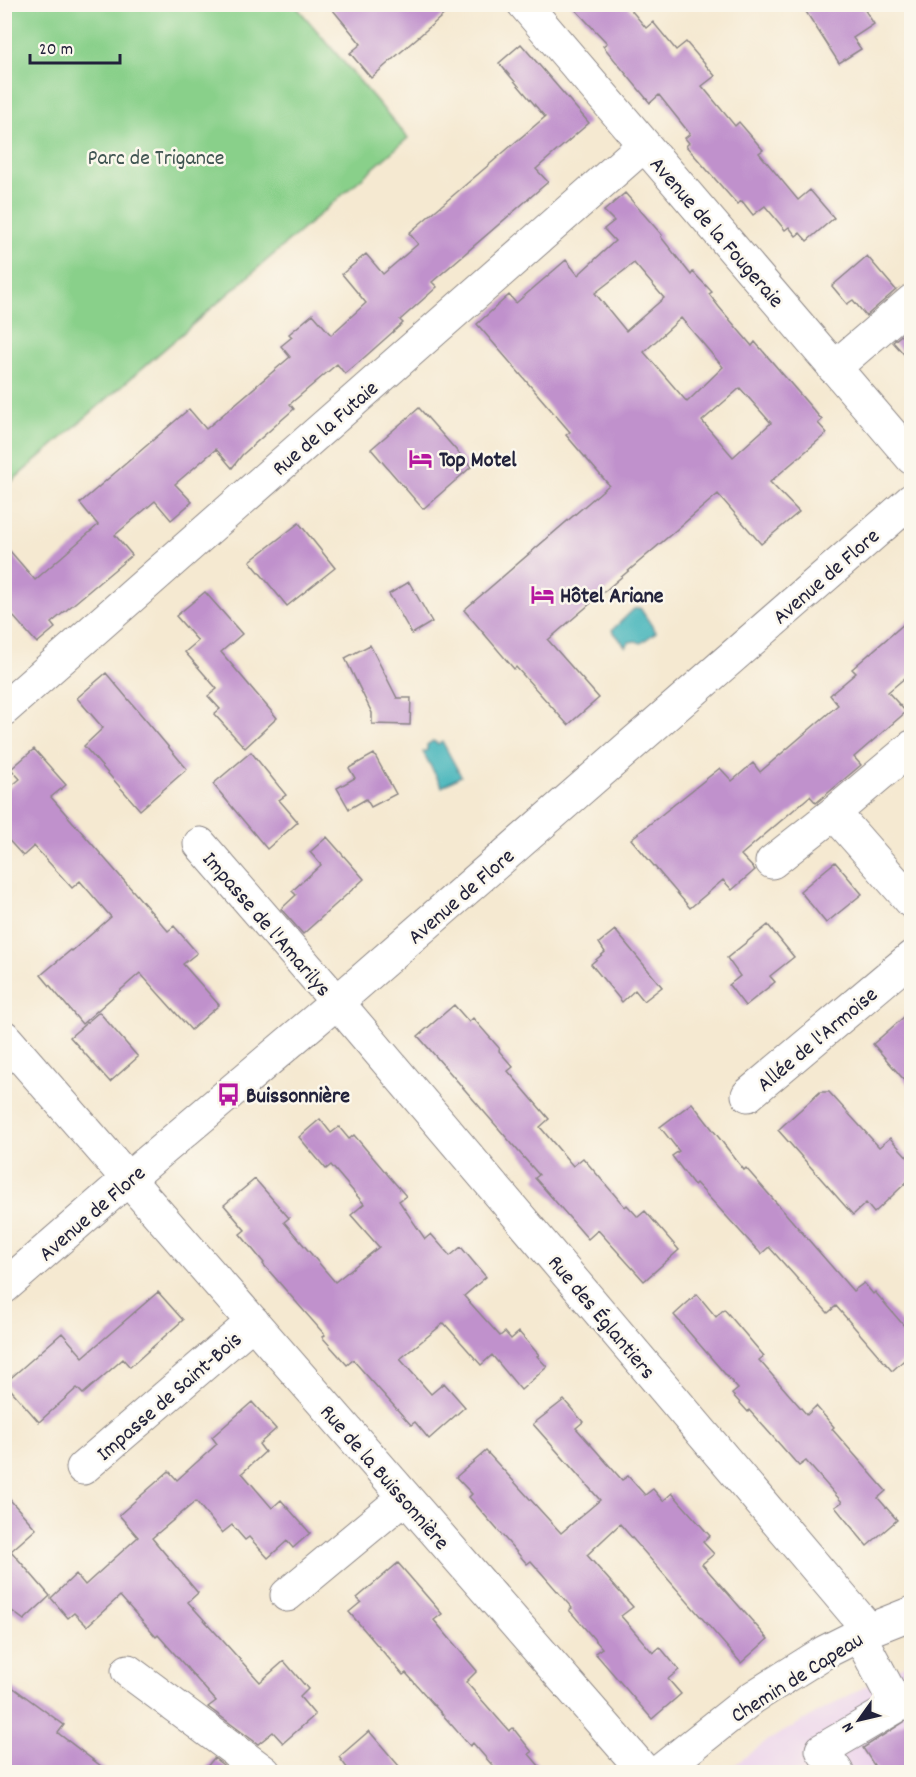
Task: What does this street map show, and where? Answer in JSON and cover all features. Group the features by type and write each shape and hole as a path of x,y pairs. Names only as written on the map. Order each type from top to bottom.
{"street":[{"name":"Avenue de la Fougeraie","path":"524,4 912,458"},
{"name":"Rue de la Futaie","path":"4,709 644,145"},
{"path":"834,368 912,301"},
{"name":"Avenue de Flore","path":"4,1287 337,1002 912,500"},
{"path":"772,862 912,747"},
{"path":"834,813 912,902"},
{"name":"Impasse de l'Amarilys","path":"200,844 337,1002"},
{"name":"Allée de l'Armoise","path":"748,1095 912,957"},
{"name":"Rue des Églantiers","path":"337,1002 864,1633 901,1688"},
{"name":"Rue de la Buissonnière","path":"4,1037 645,1773"},
{"name":"Impasse de Saint-Bois","path":"83,1468 253,1322"},
{"path":"286,1595 405,1497"},
{"name":"Chemin de Capeau","path":"659,1773 752,1698 825,1652 912,1613"},
{"path":"128,1671 264,1773"},
{"path":"837,1773 822,1750 897,1706 901,1688"}],"shaded area":[{"path":"911,1661 911,1772 725,1772 765,1742"}],"green space":[{"name":"Parc de Trigance","path":"5,4 295,5 408,138 5,487"}],"water":[{"path":"640,608 656,632 641,643 629,642 626,647 612,630 634,609"},
{"path":"433,741 438,744 442,741 461,776 442,787 423,752"}],"building":[{"path":"328,4 456,4 371,78 350,53 361,44"},
{"path":"570,4 626,4 646,28 653,22 676,50 686,42 715,76 702,86 735,126 739,122 763,150 759,153 798,200 810,190 834,218 807,241 800,233 796,236 789,227 785,230 765,206 753,215 742,201 737,204 686,146 689,143 685,138 690,134 659,95 650,103 603,46 607,43"},
{"path":"801,4 861,4 874,24 853,38 861,49 839,63"},
{"path":"521,44 589,123 536,169 548,182 432,282 437,287 400,320 403,323 358,363 345,374 337,364 290,404 294,409 242,455 232,468 216,449 175,484 192,502 171,520 155,501 115,535 132,555 51,623 55,628 37,643 4,606 4,544 35,580 98,525 80,503 189,409 206,429 290,357 281,346 292,337 289,334 313,314 331,335 366,303 342,274 366,254 383,274 418,244 409,233 545,117 499,63"},
{"path":"625,193 662,235 661,237 691,275 693,272 712,292 709,294 752,346 755,342 822,420 818,423 827,433 770,482 799,512 761,544 718,494 548,640 599,698 568,725 516,667 514,669 464,610 609,485 566,435 570,432 477,324 509,295 516,303 566,260 578,275 615,241 604,229 614,221 604,211","holes":["634,263 664,298 626,331 595,293","681,318 723,367 687,402 644,352","740,388 771,423 733,457 702,421"]},
{"path":"867,256 896,290 866,316 853,300 847,304 832,286"},
{"path":"912,326 912,363 893,342"},
{"name":"Top Motel","path":"419,408 471,467 423,509 371,449"},
{"path":"299,523 335,568 287,606 250,561"},
{"path":"409,582 432,622 412,634 389,594"},
{"path":"205,592 242,634 221,652 277,718 245,748 214,714 220,709 208,696 217,689 185,652 198,641 176,616"},
{"path":"912,617 912,672 888,692 906,712 854,757 861,765 816,803 810,796 741,855 755,870 732,890 723,880 690,908 631,839 720,768 732,781 753,763 760,772 838,705 830,695 856,673 852,669"},
{"path":"370,645 397,698 411,698 410,725 372,724 372,713 345,658"},
{"path":"106,673 187,769 140,810 84,746 103,728 77,698"},
{"path":"34,749 66,785 51,797 168,931 174,926 197,953 183,964 219,1005 191,1030 140,973 82,1024 41,975 111,917 80,881 72,888 34,846 23,856 4,835 4,792 20,779 11,769"},
{"path":"251,752 286,795 279,800 298,822 267,849 213,784"},
{"path":"374,754 396,794 371,807 366,799 349,809 337,788 355,778 349,768"},
{"path":"327,837 364,879 303,934 281,909 296,895 292,891 321,865 310,852"},
{"path":"835,862 862,894 826,923 800,891"},
{"path":"768,925 794,957 770,976 775,982 745,1006 729,985 740,976 727,958"},
{"path":"615,930 662,987 644,1001 635,990 622,1002 591,964 605,952 599,943"},
{"path":"454,1005 469,1022 473,1018 500,1049 499,1051 513,1067 508,1071 549,1119 540,1127 573,1166 583,1158 625,1207 627,1205 638,1217 645,1211 679,1250 644,1281 598,1230 588,1239 535,1178 539,1175 418,1036"},
{"path":"912,1010 912,1089 873,1044"},
{"path":"99,1012 138,1057 110,1082 70,1037"},
{"path":"820,1092 829,1092 879,1147 890,1138 912,1162 912,1177 874,1213 866,1203 853,1215 778,1130"},
{"path":"692,1103 744,1170 746,1168 853,1291 864,1283 873,1294 875,1292 912,1335 912,1353 892,1371 836,1306 828,1313 769,1247 761,1254 696,1183 694,1185 672,1156 679,1151 660,1127"},
{"path":"320,1119 331,1133 339,1127 349,1139 354,1135 406,1196 399,1201 425,1239 431,1234 450,1256 461,1247 486,1277 464,1296 500,1336 505,1332 511,1339 519,1332 547,1367 521,1390 492,1355 481,1365 444,1323 400,1359 431,1394 444,1383 465,1407 429,1439 415,1422 411,1425 353,1360 347,1365 322,1337 325,1335 240,1234 245,1230 224,1205 255,1179 289,1218 284,1222 335,1282 379,1247 351,1215 364,1204 331,1165 326,1169 299,1137"},
{"path":"158,1292 183,1320 130,1367 123,1359 83,1394 77,1388 39,1422 5,1383 62,1333 83,1357"},
{"path":"697,1294 716,1317 724,1309 764,1356 759,1360 807,1415 816,1406 834,1427 832,1429 886,1491 878,1498 897,1520 867,1546 835,1507 842,1502 806,1461 799,1466 749,1410 748,1412 732,1394 738,1389 674,1315"},
{"path":"564,1400 583,1422 576,1428 622,1480 628,1476 645,1495 653,1489 663,1501 672,1493 710,1536 703,1542 714,1554 702,1564 768,1639 741,1663 620,1524 587,1555 633,1607 621,1616 653,1653 660,1647 679,1670 668,1679 681,1694 652,1719 595,1653 602,1648 569,1610 572,1608 531,1561 527,1564 469,1497 472,1494 456,1477 486,1451 561,1533 600,1500 533,1424"},
{"path":"252,1402 276,1429 259,1444 265,1452 242,1473 272,1508 281,1500 310,1533 293,1548 287,1541 268,1558 249,1537 245,1540 232,1525 222,1533 196,1501 152,1538 198,1593 188,1602 260,1682 284,1661 308,1689 300,1697 315,1715 283,1743 273,1732 258,1744 208,1707 216,1701 120,1596 87,1626 74,1613 68,1618 51,1598 76,1574 85,1585 138,1537 119,1515 169,1471 177,1480 217,1444 212,1437"},
{"path":"4,1493 36,1529 11,1551 50,1596 24,1620 4,1605"},
{"path":"398,1563 442,1614 434,1620 477,1671 466,1682 509,1731 513,1728 532,1752 529,1754 545,1773 499,1773 473,1743 470,1746 406,1673 403,1675 349,1612 361,1602 357,1598"},
{"path":"4,1681 64,1725 58,1733 110,1773 4,1773"},
{"path":"910,1718 912,1773 879,1773 863,1748"},
{"path":"369,1731 405,1773 351,1773 339,1757"},
{"path":"214,1758 227,1768 222,1773 202,1773"}],"place":[{"name":"Top Motel","path":"421,458"},
{"name":"Hôtel Ariane","path":"542,594"},
{"name":"Buissonnière","path":"228,1094"}]}
